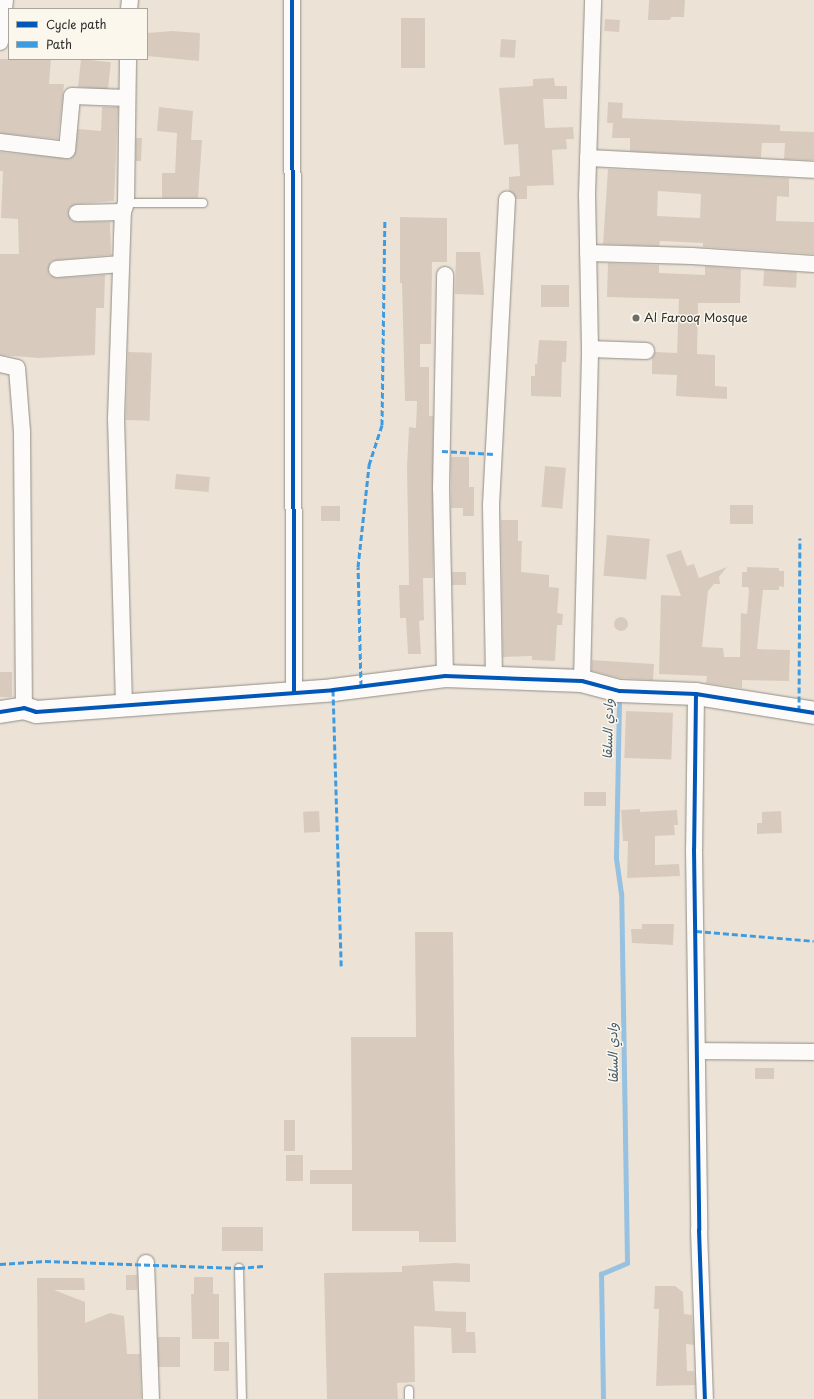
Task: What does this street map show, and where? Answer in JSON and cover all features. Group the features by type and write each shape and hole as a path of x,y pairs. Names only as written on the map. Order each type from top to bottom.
{"street":[{"path":"0,42 4,0"},
{"path":"292,0 294,692"},
{"path":"582,681 590,349 588,158 593,0"},
{"path":"124,704 116,419 121,264 125,207 128,60"},
{"path":"0,142 67,150 72,96 127,98"},
{"path":"588,158 814,170"},
{"path":"494,677 491,505 507,199"},
{"path":"77,213 125,207"},
{"path":"588,253 692,256 814,264"},
{"path":"57,269 121,264"},
{"path":"445,275 441,489 445,676"},
{"path":"590,349 646,351"},
{"path":"0,364 17,368 21,423 24,708"},
{"path":"0,712 24,708 36,712 294,692 445,676 582,681 620,691 696,694 755,699 814,713"},
{"path":"696,694 694,849 699,1230 705,1399"},
{"path":"697,1051 814,1052"},
{"path":"146,1263 150,1399"}],"lane":[{"path":"125,207 203,203"},
{"path":"239,1268 242,1399"},
{"path":"409,1390 409,1399"}],"building":[{"path":"649,0 685,0 684,17 671,17 670,20 648,20"},
{"path":"401,18 425,18 425,68 401,68"},
{"path":"605,19 620,20 619,32 604,31"},
{"path":"172,31 200,33 199,61 148,56 148,33"},
{"path":"501,39 516,40 515,58 500,57"},
{"path":"0,59 51,60 49,84 64,84 58,139 0,133"},
{"path":"81,60 111,62 108,90 78,87"},
{"path":"554,78 555,86 567,86 567,99 543,99 545,128 573,127 574,139 566,139 567,149 552,150 554,185 527,186 527,199 516,199 509,190 509,177 520,176 518,144 504,145 499,88 533,86 533,79"},
{"path":"608,102 623,103 622,118 780,125 780,131 814,132 814,160 784,159 785,143 762,143 761,158 630,151 630,138 612,138 613,123 607,123"},
{"path":"102,107 118,107 114,201 76,204 69,208 68,214 72,221 77,222 110,222 111,255 51,261 48,269 49,275 57,278 105,275 104,308 96,308 95,355 39,358 0,355 0,254 19,254 18,219 1,218 3,171 0,171 0,152 70,159 76,151 78,129 101,131"},
{"path":"159,107 193,111 191,140 202,140 198,198 162,198 162,173 175,173 177,133 157,131"},
{"path":"136,138 142,138 141,161 136,161"},
{"path":"608,169 789,178 789,197 777,196 776,221 814,222 814,254 703,247 703,243 660,241 659,246 603,244","holes":["658,191 701,194 700,218 657,216"]},
{"path":"400,217 447,218 447,262 432,262 431,344 420,344 420,367 429,367 429,416 433,416 433,578 423,578 424,620 419,621 421,654 408,654 406,618 400,618 399,585 409,585 407,468 409,427 416,428 417,401 405,401 402,283 400,283"},
{"path":"456,252 480,252 484,295 455,294"},
{"path":"608,263 659,265 659,273 705,275 705,266 741,269 740,303 698,303 697,354 715,355 715,386 727,387 727,399 676,396 677,375 652,374 652,358 655,352 677,353 679,299 607,297"},
{"path":"764,270 797,272 796,288 763,286"},
{"path":"541,285 569,285 569,307 541,307"},
{"path":"539,340 567,341 566,362 562,362 561,397 531,396 531,376 535,376 535,364 537,364"},
{"path":"128,352 152,353 150,421 126,420"},
{"path":"451,457 469,457 469,487 474,487 474,516 463,516 463,508 451,508"},
{"path":"545,466 566,468 562,509 541,507"},
{"path":"176,474 210,477 209,492 175,489"},
{"path":"730,505 753,505 753,524 730,524"},
{"path":"321,506 340,506 340,521 321,521"},
{"path":"501,520 518,520 518,541 522,541 521,572 549,575 549,587 559,588 557,613 563,614 562,625 557,625 555,661 532,660 532,656 503,657"},
{"path":"607,535 650,539 646,580 603,576"},
{"path":"681,550 687,566 694,564 699,578 727,567 719,577 720,584 714,584 708,591 702,647 723,648 724,657 740,657 741,613 747,614 749,590 748,587 742,587 742,572 747,572 747,567 779,568 779,571 784,571 784,587 779,586 779,590 763,590 757,649 790,650 789,681 742,680 742,688 706,683 707,676 659,674 661,595 681,596 666,555"},
{"path":"452,572 466,572 466,585 452,585"},
{"path":"621,617 626,619 628,624 626,629 621,631 616,629 614,624 616,619"},
{"path":"592,660 654,664 653,680 620,678 592,671"},
{"path":"0,672 12,672 12,697 0,697"},
{"path":"626,711 673,713 671,760 624,758"},
{"path":"584,792 606,792 606,806 584,806"},
{"path":"640,809 640,812 677,810 678,825 674,825 675,835 655,836 655,865 679,864 680,876 627,878 628,841 623,841 621,810"},
{"path":"319,811 320,832 304,833 303,812"},
{"path":"781,811 782,833 757,834 757,823 762,823 762,812"},
{"path":"642,924 674,924 673,945 632,943 631,929 642,929"},
{"path":"415,932 453,932 456,1242 419,1242 419,1231 352,1231 352,1184 310,1184 310,1170 352,1170 351,1037 416,1037"},
{"path":"755,1068 774,1068 774,1079 755,1079"},
{"path":"284,1120 295,1120 295,1151 284,1151"},
{"path":"286,1155 303,1155 303,1181 286,1181"},
{"path":"222,1227 263,1227 263,1251 222,1251"},
{"path":"456,1263 470,1264 470,1282 433,1281 435,1311 466,1312 466,1332 475,1332 476,1353 452,1353 451,1328 414,1326 415,1382 397,1383 398,1399 327,1399 324,1273 402,1272 402,1266"},
{"path":"126,1275 137,1275 137,1290 126,1290"},
{"path":"194,1277 213,1277 213,1294 219,1294 219,1339 192,1339 191,1294 194,1294"},
{"path":"37,1278 84,1278 85,1290 54,1290 85,1302 85,1323 110,1313 124,1316 127,1354 140,1354 141,1399 38,1399"},
{"path":"655,1286 675,1286 683,1292 684,1314 692,1315 694,1345 686,1344 687,1371 694,1371 695,1385 656,1386 659,1309 654,1309"},
{"path":"158,1337 180,1337 180,1367 158,1367"},
{"path":"214,1342 229,1342 229,1371 214,1371"}],"waterway":[{"name":"وادي السلقا","path":"603,1399 601,1274 627,1263 621,894 616,857 619,696"}],"marked path":[{"path":"361,686 358,567 369,465 382,425 385,220"},
{"path":"442,451 494,454"},
{"path":"799,711 800,538"},
{"path":"333,690 341,966"},
{"path":"696,931 814,941"},
{"path":"0,1264 45,1261 239,1268 263,1266"}],"cycle path":[{"path":"292,0 294,692"},
{"path":"0,712 24,708 36,712 333,690 445,676 582,681 620,691 696,694 814,713"},
{"path":"696,694 694,849 699,1230 705,1399"}],"place":[{"name":"Al Farooq Mosque","path":"636,318"}]}
